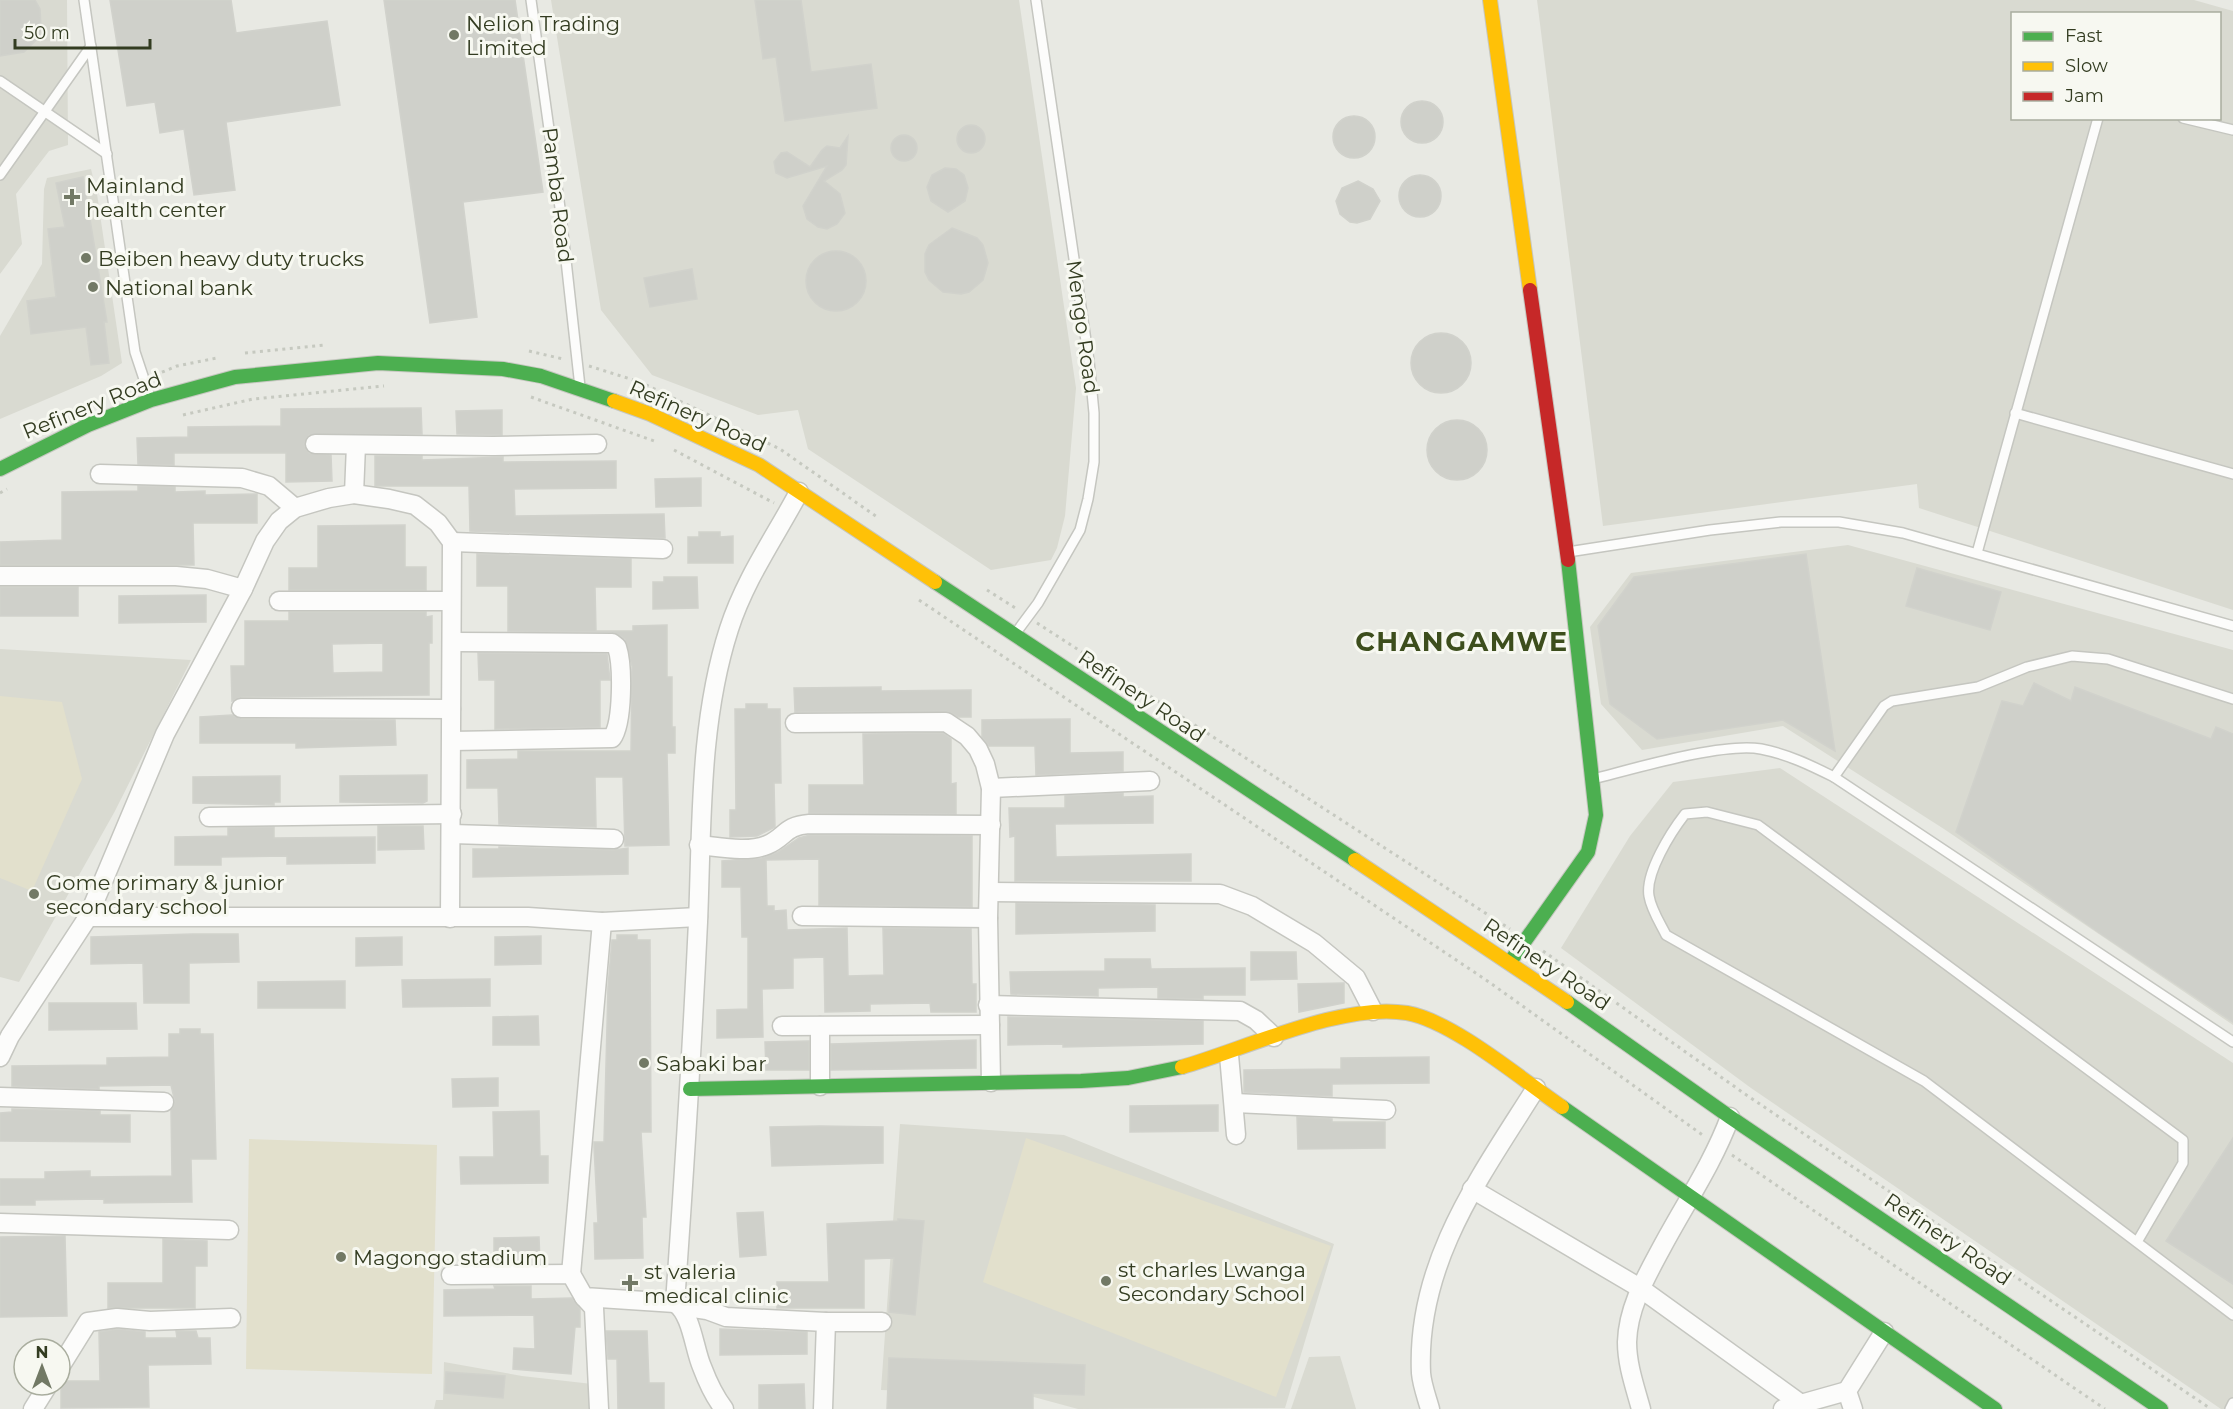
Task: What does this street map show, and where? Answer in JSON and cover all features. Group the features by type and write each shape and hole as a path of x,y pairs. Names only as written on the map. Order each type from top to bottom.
{"main road":[{"path":"1490,0 1567,553 1596,815 1588,852 1510,962"},
{"name":"Refinery Road","path":"0,469 88,425 152,400 235,377 378,363 503,369 541,376 650,414 706,438 759,465 1510,962 1730,1117 2161,1409"},
{"path":"690,1089 991,1082 1098,1082 1166,1071 1229,1054 1274,1037 1373,1011 1408,1013 1458,1035 1995,1409"}],"street":[{"path":"315,444 597,444"},
{"path":"354,494 356,445"},
{"path":"100,474 242,478 269,486 295,508"},
{"path":"724,1409 714,1396 701,1367 686,1317 677,1304 690,1089 699,845 711,710 718,668 729,628 740,598 761,556 799,492"},
{"path":"0,1057 5,1034 88,917 165,734 243,589 265,541 279,521 295,508 329,498 354,494 403,500 415,505 438,523 452,542 450,918"},
{"path":"452,542 663,549"},
{"path":"0,576 176,576 207,579 243,589"},
{"path":"279,602 450,602"},
{"path":"452,741 612,738 618,725 620,668 617,647 612,643 453,642"},
{"path":"241,708 451,709"},
{"path":"795,723 946,722 967,736 978,749 985,764 991,788 988,918 991,1082"},
{"path":"991,788 1150,781"},
{"path":"209,817 452,814"},
{"path":"699,845 737,848 767,845 786,830 809,824 991,825"},
{"path":"452,834 614,839"},
{"path":"990,892 1220,894 1252,906 1314,943 1356,978 1373,1011"},
{"path":"802,916 988,918"},
{"path":"88,917 528,917 603,922 698,917"},
{"path":"599,1409 594,1308 584,1297 572,1274 603,922"},
{"path":"988,1005 1240,1011 1256,1020 1274,1037"},
{"path":"782,1026 990,1025"},
{"path":"820,1026 820,1086"},
{"path":"1229,1054 1236,1135"},
{"path":"1430,1409 1421,1376 1423,1321 1432,1278 1460,1210 1536,1088"},
{"path":"0,1096 164,1102"},
{"path":"1235,1103 1386,1110"},
{"path":"1641,1409 1630,1372 1627,1343 1629,1326 1640,1288 1719,1146 1730,1117"},
{"path":"1472,1189 1640,1288 1792,1407 1847,1391 1884,1332"},
{"path":"0,1223 229,1230"},
{"path":"451,1275 572,1274"},
{"path":"584,1297 677,1304 707,1310 726,1317 882,1322"},
{"path":"72,1348 88,1322 117,1318 150,1320 231,1318"},
{"path":"823,1409 826,1322"},
{"path":"1847,1391 1853,1409"}],"lane":[{"path":"84,0 135,352 143,380 152,400"},
{"name":"Pamba Road","path":"531,0 579,363 580,390"},
{"name":"Mengo Road","path":"1013,635 1029,617 1080,530 1094,462 1094,413 1089,361 1036,0"},
{"path":"0,175 91,46"},
{"path":"0,81 106,154"},
{"path":"1977,554 2097,120"},
{"path":"2191,120 2233,130"},
{"path":"2015,413 2233,474"},
{"path":"1567,553 1710,530 1814,521 1869,525 2233,626"},
{"path":"1834,777 1884,706 1892,701 1978,687 2027,667 2072,656 2108,659 2233,699"},
{"path":"1593,779 1662,762 1724,751 1758,749 1790,756 1834,777 2233,1042"},
{"path":"2137,1242 2184,1163 2183,1140 1758,825 1707,812 1685,814 1672,830 1648,882 1649,897 1666,935 1924,1081 2233,1315"},
{"path":"2230,1409 2233,1403"}],"path":[{"path":"234,355 268,349 326,345"},
{"path":"527,351 579,363 640,382 780,449 885,522"},
{"path":"143,380 177,366 222,357"},
{"path":"981,586 1138,690 1527,940 1755,1100 2211,1409"}],"shaded area":[{"path":"0,0 67,0 68,145 49,151 16,194 22,244 0,274"},
{"path":"551,0 1019,0 1076,388 1065,516 1057,548 1051,560 991,570 808,449 798,410 758,415 652,375 601,310"},
{"path":"1537,0 2194,0 2233,11 2233,610 1919,508 1917,484 1603,526"},
{"path":"91,169 97,194 122,363 101,376 0,419 0,336 42,264 44,189 47,178"},
{"path":"1848,545 2233,650 2233,1025 1944,829 1783,726 1642,750 1601,704 1590,627 1631,573"},
{"name":"Gome primary & junior secondary school","path":"0,649 191,660 115,811 19,982 0,977"},
{"path":"0,696 62,702 82,779 32,891 0,878"},
{"path":"1780,768 2233,1063 2233,1409 2221,1409 1751,1088 1561,948 1630,836 1673,782"},
{"name":"st charles Lwanga Secondary School","path":"900,1124 1064,1135 1334,1244 1285,1408 1078,1409 1030,1396 881,1390"},
{"path":"1026,1138 1331,1246 1276,1397 983,1282"},
{"name":"Magongo stadium","path":"249,1139 437,1145 432,1374 246,1369"},
{"path":"1340,1356 1356,1409 1291,1409 1309,1357"},
{"path":"444,1362 522,1376 592,1384 591,1409 434,1409 436,1400 443,1400"}],"building":[{"path":"0,0 35,0 40,9 41,29 38,38 24,52 0,56"},
{"path":"110,0 231,0 236,33 327,21 340,105 226,122 235,190 194,195 184,129 160,133 155,102 127,106"},
{"path":"384,0 515,0 543,192 463,202 477,317 430,323"},
{"path":"755,0 801,0 811,72 871,64 877,108 785,121 776,57 763,59"},
{"path":"1422,101 1437,107 1443,122 1437,137 1422,143 1407,137 1401,122 1407,107"},
{"path":"1354,116 1369,122 1375,137 1369,152 1354,158 1339,152 1333,137 1339,122"},
{"path":"971,125 981,129 985,139 981,149 971,153 961,149 957,139 961,129"},
{"path":"904,135 913,139 917,148 913,157 904,161 895,157 891,148 895,139"},
{"path":"848,136 846,165 824,181 840,194 845,213 837,224 827,229 818,227 807,219 803,206 827,166 787,178 776,173 774,162 781,153 787,152 810,167 822,150 827,146 840,148"},
{"path":"945,168 956,169 964,175 968,188 965,201 948,212 931,201 927,187 932,175"},
{"path":"1420,175 1435,181 1441,196 1435,211 1420,217 1405,211 1399,196 1405,181"},
{"path":"83,177 107,322 104,322 109,363 91,365 86,327 31,334 27,301 56,297 48,229 65,227 56,183"},
{"path":"1358,181 1373,189 1380,201 1370,219 1357,223 1350,222 1340,214 1336,201 1342,188"},
{"path":"952,228 977,238 983,245 988,263 983,280 969,292 961,294 943,292 929,280 925,272 925,254 929,245"},
{"path":"830,251 842,251 853,256 861,264 866,281 864,293 853,306 842,311 830,311 819,306 811,298 806,287 806,275 811,264 819,256"},
{"path":"692,269 697,299 650,307 644,278"},
{"path":"1435,333 1447,333 1458,338 1466,346 1471,363 1469,375 1458,388 1447,393 1435,393 1424,388 1416,380 1411,369 1411,357 1416,346 1424,338"},
{"path":"421,408 422,434 309,435 304,444 309,453 331,455 332,481 286,482 286,453 174,453 174,465 138,464 137,438 188,437 188,427 281,426 281,409"},
{"path":"502,410 502,435 457,434 456,411"},
{"path":"1451,420 1463,420 1474,425 1482,433 1487,450 1485,462 1474,475 1463,480 1451,480 1440,475 1432,467 1427,456 1427,444 1432,433 1440,425"},
{"path":"375,456 422,456 422,460 503,457 503,462 616,461 616,488 514,489 515,516 664,514 665,538 470,531 469,486 375,486"},
{"path":"701,478 701,506 656,507 655,479"},
{"path":"138,486 175,487 175,492 205,491 205,495 257,494 257,523 193,523 194,565 0,565 0,542 62,540 62,492 138,491"},
{"path":"405,525 405,567 426,567 426,590 289,590 289,568 318,568 318,526"},
{"path":"699,532 720,532 720,537 733,536 733,563 688,563 688,537 699,537"},
{"path":"477,554 631,559 631,587 595,587 596,631 633,631 633,626 667,625 667,677 672,677 672,727 675,727 675,753 667,753 669,845 625,846 623,777 595,777 596,827 499,824 498,788 467,788 467,760 518,759 518,751 631,751 632,666 625,639 612,632 508,631 508,586 477,586"},
{"path":"1806,554 1835,751 1783,720 1657,739 1610,704 1598,626 1634,577"},
{"path":"1917,568 2001,592 1990,630 1906,606"},
{"path":"664,577 697,577 698,608 653,609 653,582 664,582"},
{"path":"0,587 78,587 78,616 0,616"},
{"path":"206,595 206,622 119,623 119,596"},
{"path":"289,612 426,612 426,617 432,616 432,643 429,643 429,695 241,697 232,701 231,666 245,666 245,621 289,621","holes":["383,643 383,672 333,673 332,644"]},
{"path":"478,653 607,654 610,680 600,680 600,727 495,729 495,680 479,680"},
{"path":"2034,683 2071,701 2075,687 2211,739 2216,727 2233,734 2233,1022 2101,934 1956,832 2002,701 2023,706"},
{"path":"881,687 881,691 971,690 971,717 959,717 946,711 795,712 794,688"},
{"path":"746,704 767,704 767,709 780,709 781,783 774,783 775,827 757,836 730,837 730,810 736,810 735,709 746,709"},
{"path":"232,715 241,719 395,720 396,745 296,748 296,743 200,743 200,717"},
{"path":"1070,719 1070,753 1123,752 1123,771 1036,775 1035,746 989,746 982,737 982,720"},
{"path":"943,733 951,739 951,784 956,783 956,814 809,813 809,785 864,785 863,734"},
{"path":"427,775 427,801 423,803 340,802 340,776"},
{"path":"280,776 280,802 274,802 274,805 193,803 193,777"},
{"path":"1123,793 1123,797 1153,796 1153,823 1055,824 1056,857 1191,854 1191,881 1015,881 1015,836 1010,837 1009,808 1065,808 1065,796"},
{"path":"378,826 423,826 424,849 378,850"},
{"path":"274,827 274,838 375,837 375,863 287,864 287,856 221,857 221,865 175,865 175,837 228,836 228,828"},
{"path":"810,835 972,836 972,907 819,905 819,859 766,860 767,906 774,906 774,911 786,910 787,930 847,928 848,976 884,975 883,928 971,929 972,984 976,984 976,1012 931,1012 930,1003 870,1004 870,1011 825,1012 824,957 793,958 793,988 762,989 763,1037 717,1038 717,1010 748,1009 748,937 742,937 741,887 722,887 722,861 762,858 778,852 799,838"},
{"path":"499,847 614,850 628,848 628,874 473,877 473,849 499,849"},
{"path":"1016,903 1155,905 1155,931 1016,934"},
{"path":"238,934 239,962 189,963 189,1003 144,1003 143,963 91,964 91,937"},
{"path":"617,935 637,935 637,940 650,940 651,1132 641,1132 646,1217 642,1217 643,1258 595,1259 594,1223 598,1223 594,1142 604,1142 608,987 612,940 617,940"},
{"path":"541,936 541,964 495,965 495,937"},
{"path":"402,937 402,965 356,966 356,938"},
{"path":"1251,952 1296,952 1297,979 1251,980"},
{"path":"1105,959 1150,959 1151,969 1245,968 1245,995 1203,995 1203,999 1158,998 1158,987 1098,988 1098,996 1011,994 1010,972 1105,971"},
{"path":"490,979 490,1006 403,1007 402,980"},
{"path":"345,981 345,1008 258,1008 258,982"},
{"path":"1344,983 1344,1003 1299,1012 1298,984"},
{"path":"49,1003 136,1003 137,1029 49,1030"},
{"path":"538,1016 539,1045 493,1045 493,1017"},
{"path":"1008,1017 1203,1021 1203,1044 1063,1047 1063,1044 1008,1045"},
{"path":"180,1029 200,1029 200,1034 213,1034 216,1159 191,1159 192,1202 104,1203 104,1199 35,1200 35,1205 0,1205 0,1179 45,1179 45,1172 90,1171 90,1177 172,1176 171,1110 175,1102 171,1085 99,1086 99,1089 12,1086 12,1066 107,1065 107,1058 169,1057 169,1034 180,1034"},
{"path":"976,1040 976,1068 831,1070 831,1044"},
{"path":"809,1041 809,1070 766,1070 765,1042"},
{"path":"1429,1057 1429,1083 1332,1084 1332,1096 1244,1092 1244,1070 1341,1069 1341,1058"},
{"path":"498,1078 498,1106 453,1107 452,1079"},
{"path":"1218,1105 1218,1131 1130,1132 1130,1106"},
{"path":"12,1109 100,1111 100,1115 130,1115 130,1142 0,1141 0,1113 12,1112"},
{"path":"539,1111 540,1156 548,1156 548,1183 461,1184 460,1157 494,1157 493,1112"},
{"path":"1297,1117 1332,1119 1332,1122 1385,1122 1385,1148 1298,1149"},
{"path":"770,1127 883,1127 883,1163 772,1166"},
{"path":"2233,1138 2233,1284 2166,1241"},
{"path":"763,1212 766,1255 740,1257 737,1213"},
{"path":"898,1219 924,1221 915,1315 889,1312 894,1258 864,1259 864,1308 777,1308 777,1282 829,1282 827,1224 898,1221"},
{"path":"65,1236 67,1316 0,1317 0,1237"},
{"path":"539,1237 540,1263 494,1263 494,1238"},
{"path":"163,1239 207,1241 207,1266 195,1266 195,1308 108,1308 108,1283 163,1283"},
{"path":"494,1286 531,1286 531,1299 572,1298 580,1309 580,1327 575,1327 571,1374 513,1369 514,1348 535,1349 534,1315 444,1316 444,1290 495,1289"},
{"path":"117,1329 145,1332 145,1338 177,1338 176,1331 196,1331 198,1338 210,1338 211,1364 148,1365 149,1407 61,1408 61,1397 72,1397 72,1381 100,1381 99,1332"},
{"path":"720,1329 807,1332 807,1354 720,1355"},
{"path":"606,1331 647,1331 649,1383 664,1383 664,1409 618,1409 617,1359 608,1359"},
{"path":"889,1358 1085,1365 1084,1395 1033,1393 1033,1409 887,1409"},
{"path":"446,1372 505,1376 503,1398 445,1393"},
{"path":"804,1384 805,1409 759,1409 759,1385"}],"traffic: fast":[{"path":"0,469 88,425 151,400 235,377 378,363 503,369 541,376 614,401"},
{"path":"1510,962 1588,852 1596,815 1568,560"},
{"path":"935,582 1355,860"},
{"path":"1567,1002 1730,1117 2161,1409"},
{"path":"690,1089 1081,1081 1128,1078 1182,1067"},
{"path":"1562,1107 1995,1409"}],"traffic: slow":[{"path":"1490,0 1530,290"},
{"path":"614,401 650,414 759,465 935,582"},
{"path":"1355,860 1567,1002"},
{"path":"1182,1067 1324,1021 1354,1014 1382,1011 1407,1013 1425,1018 1466,1039 1562,1107"}],"traffic: jam":[{"path":"1530,290 1568,560"}],"place":[{"name":"Nelion Trading Limited","path":"454,35"},
{"name":"Mainland health center","path":"72,197"},
{"name":"Beiben heavy duty trucks","path":"86,258"},
{"name":"National bank","path":"93,287"},
{"name":"Gome primary & junior secondary school","path":"34,894"},
{"name":"Sabaki bar","path":"644,1063"},
{"name":"Magongo stadium","path":"341,1257"},
{"name":"st charles Lwanga Secondary School","path":"1106,1281"},
{"name":"st valeria medical clinic","path":"630,1283"}],"district":[{"name":"CHANGAMWE","path":"1462,641"}]}
